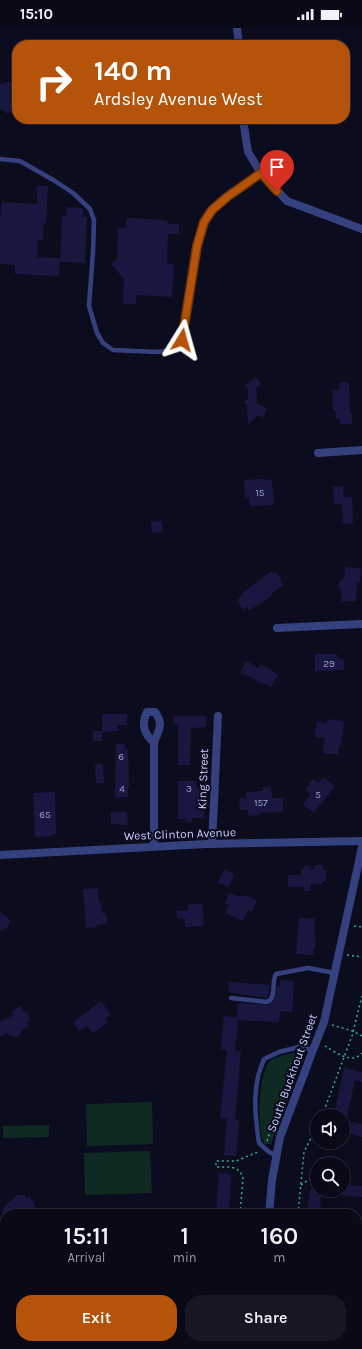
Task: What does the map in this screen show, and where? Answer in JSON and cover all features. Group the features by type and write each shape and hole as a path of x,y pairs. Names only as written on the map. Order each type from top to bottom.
{"street":[{"path":"237,28 238,40"},
{"path":"244,124 248,152 261,173 287,202 362,229"},
{"path":"318,453 362,450"},
{"path":"278,628 362,624"},
{"name":"King Street","path":"212,844 218,716"},
{"path":"154,742 154,846"},
{"name":"West Clinton Avenue","path":"0,855 154,846 362,841"},
{"name":"South Buckhout Street","path":"269,1209 272,1180 280,1137 312,1050 324,1022 362,847"}],"lane":[{"path":"0,159 20,161 61,185 78,197 90,209 94,220 89,306 103,344 113,350 158,352 171,350 182,340 197,246 204,222 212,210 227,197 261,173"},
{"path":"231,998 267,1002 271,1000 273,980 276,974 308,968 335,973"},
{"path":"277,1156 269,1152 259,1143 256,1123 258,1078 264,1060 279,1052 298,1047 312,1050"}],"path":[{"path":"339,954 362,957"},
{"path":"325,1109 353,1031 362,996"},
{"path":"324,1022 353,1031 362,1036"},
{"path":"324,1046 344,1056 352,1058 362,1056"},
{"path":"359,1056 362,1053"},
{"path":"298,1209 304,1152 310,1140"},
{"path":"301,1185 310,1179"},
{"path":"299,1201 304,1201"}],"green space":[{"path":"304,1052 305,1054 271,1144 265,1144 260,1128 260,1102 263,1076 266,1067 270,1061 276,1057"},
{"path":"152,1102 153,1144 87,1146 86,1104"},
{"path":"49,1125 49,1137 3,1138 3,1126"},
{"path":"150,1151 152,1193 85,1195 84,1153"}],"building":[{"path":"12,81 12,112 5,113 4,110 0,110 0,84"},
{"path":"37,186 48,186 46,223 44,223 43,240 38,240 37,257 60,258 59,276 15,274 15,265 0,264 0,220 2,202 37,204"},
{"path":"67,207 83,208 83,217 87,217 85,263 60,262 62,216 66,217"},
{"path":"127,218 153,219 167,221 168,224 179,224 179,234 168,234 167,263 174,264 172,297 136,295 136,304 123,304 124,279 111,264 117,259 118,228 126,228"},
{"path":"256,377 261,384 256,388 257,403 267,409 263,418 258,415 248,425 247,405 244,403 248,399 248,390 245,386"},
{"path":"339,383 349,383 350,414 352,413 352,424 340,424 340,418 336,419 336,411 333,411 332,390 339,390"},
{"path":"244,480 272,480 274,505 250,506 249,497 245,497"},
{"path":"343,486 344,497 352,497 353,523 343,524 342,504 334,504 333,487"},
{"path":"162,521 162,532 152,533 151,522"},
{"path":"345,567 361,568 360,583 357,583 356,601 341,601 342,591 339,588 339,582 344,578"},
{"path":"271,571 273,574 276,572 282,580 280,581 283,585 272,593 273,595 250,610 247,607 243,610 237,600 243,595 242,593"},
{"path":"315,654 337,654 337,658 344,660 344,670 315,671"},
{"path":"246,661 258,668 260,664 278,674 271,687 240,672"},
{"path":"102,714 127,714 127,725 117,725 118,731 102,732"},
{"path":"174,716 206,716 206,727 191,729 190,765 178,765 178,724 174,724"},
{"path":"327,719 344,721 341,745 339,745 338,755 323,753 325,738 315,737 317,722 327,723"},
{"path":"93,731 102,731 102,741 93,741"},
{"path":"116,744 125,744 125,749 128,749 128,797 115,798"},
{"path":"95,764 103,764 104,783 96,783"},
{"path":"323,777 335,786 314,813 303,805 311,794 305,790 313,779 318,783"},
{"path":"178,781 196,781 196,787 202,787 202,809 204,809 204,818 192,818 192,822 185,822 185,819 178,819"},
{"path":"271,786 272,798 283,798 283,812 260,813 260,815 248,816 248,810 240,810 239,798 246,798 246,792 263,791 263,787"},
{"path":"55,792 56,834 53,834 53,836 35,837 33,793"},
{"path":"111,812 127,812 128,825 111,824"},
{"path":"314,865 323,865 323,870 326,870 326,881 322,881 322,884 311,884 311,891 304,891 304,887 288,887 288,875 301,875 301,869 304,869 304,866 311,866 311,869 314,869"},
{"path":"224,870 234,874 229,887 218,883"},
{"path":"98,888 99,903 101,903 102,913 106,913 107,924 86,928 83,889"},
{"path":"229,893 240,897 245,895 257,900 252,912 248,910 243,921 225,913 229,905 225,903"},
{"path":"188,904 202,904 204,917 203,926 185,927 185,918 177,919 176,911 188,911"},
{"path":"0,912 10,920 8,927 0,931"},
{"path":"299,918 315,919 314,935 316,935 313,955 296,954"},
{"path":"280,980 294,981 292,1012 280,1011 279,1022 238,1020 235,1051 241,1051 235,1119 239,1120 236,1156 224,1155 227,1119 220,1118 227,1050 221,1049 224,1016 237,1018 238,1003 269,1005 275,998 277,986 280,986"},
{"path":"229,982 270,985 268,996 266,998 228,992"},
{"path":"101,1001 111,1015 105,1019 108,1022 93,1033 87,1026 79,1031 73,1022"},
{"path":"21,1006 25,1013 27,1012 31,1020 27,1022 29,1026 22,1030 20,1035 17,1037 8,1035 7,1033 0,1037 0,1022 13,1015 11,1012"},
{"path":"344,1068 362,1072 362,1082 355,1080 349,1109 335,1109"},
{"path":"350,1121 362,1124 362,1137 350,1134"},
{"path":"219,1173 231,1174 229,1209 216,1209"},
{"path":"350,1185 362,1186 362,1197 350,1196"},
{"path":"310,1189 310,1197 321,1197 320,1209 308,1209"},
{"path":"18,1195 24,1195 27,1198 29,1197 37,1209 3,1209"}],"route":[{"path":"182,340 197,246 204,222 212,210 227,197 261,173 277,191"}]}
